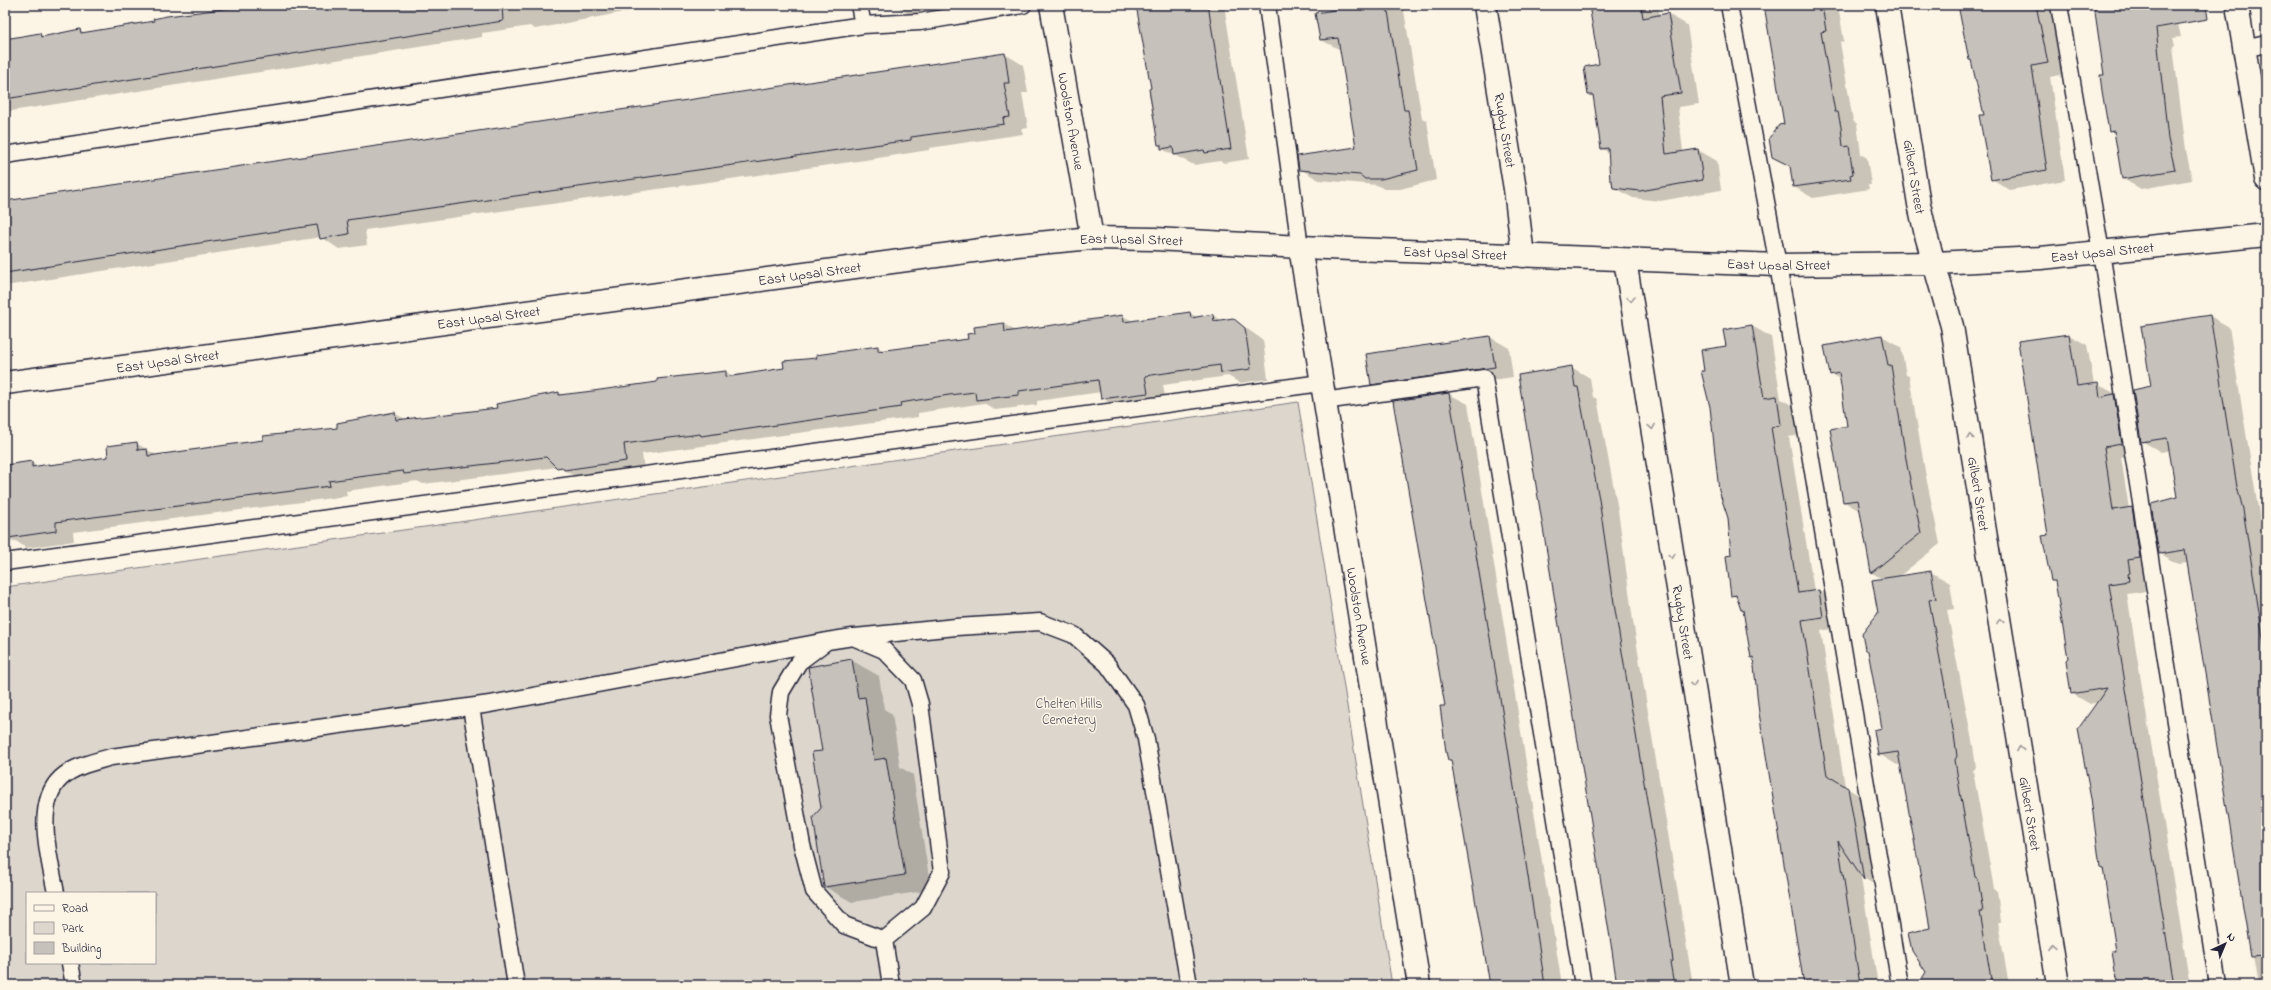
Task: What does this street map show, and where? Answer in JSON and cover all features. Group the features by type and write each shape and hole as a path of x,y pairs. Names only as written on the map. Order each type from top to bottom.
{"street":[{"name":"Woolston Avenue","path":"1051,5 1092,238"},
{"name":"Rugby Street","path":"1485,5 1515,189 1523,256"},
{"name":"Gilbert Street","path":"1886,5 1919,204 1952,326 2058,985"},
{"path":"2237,5 2266,179"},
{"name":"East Upsal Street","path":"5,383 1001,247 1092,238 1162,239 1300,247 1778,265 1934,263 2041,258 2266,235"},
{"name":"Woolston Avenue","path":"1300,247 1419,985"},
{"name":"Rugby Street","path":"1625,260 1742,985"}],"lane":[{"path":"859,5 863,25"},
{"path":"5,155 863,25 920,22 1023,5"},
{"path":"1267,5 1300,247"},
{"path":"1729,5 1778,265 1900,985"},
{"path":"2059,5 2101,252 2218,985"},
{"path":"2244,49 2266,44"},
{"path":"5,562 1323,392 1484,378 1583,985"},
{"path":"56,892 44,817 49,796 60,778 79,767 111,757 471,706 853,637 956,627 1040,622 1074,635 1107,664 1136,704 1146,739 1189,985"},
{"path":"853,637 884,650 912,680 920,704 942,872 923,908 884,940"},
{"path":"827,641 799,662 781,692 778,715 802,845 814,891 844,925 884,940"},
{"path":"471,706 516,985"},
{"path":"884,940 892,985"},
{"path":"70,964 74,985"}],"green space":[{"name":"Chelten Hills Cemetery","path":"1298,402 1392,985 5,985 5,587"}],"building":[{"path":"255,5 502,5 503,21 5,99 5,39 40,33 41,37 80,29 81,33 154,21 153,19 167,16"},
{"path":"1136,5 1208,5 1231,149 1205,153 1204,150 1174,155 1173,147 1161,149 1161,145 1158,145 1149,89 1151,88"},
{"path":"1334,5 1387,5 1404,110 1408,110 1418,170 1381,179 1365,179 1360,175 1299,170 1297,156 1356,147 1338,38 1320,40 1315,13 1335,10"},
{"path":"1589,5 1641,5 1643,18 1668,13 1681,93 1660,96 1666,154 1698,149 1703,180 1640,191 1613,188 1612,181 1610,181 1608,148 1601,149 1593,95 1588,95 1584,67 1599,64"},
{"path":"1764,5 1822,5 1826,31 1821,32 1835,112 1838,112 1841,127 1843,147 1849,146 1853,174 1850,175 1851,179 1793,187 1790,166 1772,157 1769,138 1779,125 1784,124"},
{"path":"1958,5 2036,5 2048,63 2032,66 2047,170 1991,180 1979,115 1984,115 1971,60 1969,60"},
{"path":"2094,5 2206,5 2208,19 2156,28 2168,139 2175,170 2122,179 2114,131 2109,132 2102,91 2100,75 2104,75"},
{"path":"1005,53 1009,83 1004,83 1010,117 1003,118 1004,124 911,137 911,140 347,220 349,234 320,239 317,225 5,273 5,201"},
{"path":"1190,312 1191,318 1213,314 1214,321 1233,318 1245,328 1251,369 1221,373 1220,365 1145,376 1148,393 1101,399 1098,380 1019,391 1019,395 976,400 975,392 949,395 900,403 901,407 701,436 700,434 624,444 626,461 564,470 562,467 557,468 546,457 404,474 403,471 329,481 330,486 56,522 56,531 8,538 5,516 5,465 32,461 32,467 108,457 107,446 137,442 138,450 147,449 148,456 263,440 263,436 337,428 337,423 395,412 396,420 497,408 496,404 559,392 559,395 593,391 657,382 657,379 726,371 726,377 784,368 783,361 817,358 816,355 878,346 878,351 968,339 967,334 975,333 974,327 1004,323 1005,332 1123,315 1124,322"},
{"path":"2210,315 2237,487 2243,509 2266,657 2266,955 2251,956 2185,550 2159,554 2151,504 2177,497 2167,438 2141,442 2133,390 2151,386 2141,326"},
{"path":"1752,325 1764,398 1777,396 1781,425 1771,427 1798,593 1819,590 1823,617 1802,620 1827,775 1848,788 1864,880 1838,841 1860,985 1804,985 1759,713 1753,657 1751,658 1743,610 1741,610 1736,595 1731,596 1726,556 1731,555 1728,518 1719,491 1710,407 1701,371 1704,371 1701,350 1726,346 1723,330"},
{"path":"2069,334 2077,386 2098,383 2100,397 2114,394 2122,444 2104,447 2113,510 2132,507 2140,558 2128,560 2130,573 2128,574 2129,581 2109,584 2174,985 2120,985 2115,971 2112,950 2116,950 2103,868 2100,867 2091,798 2078,729 2107,688 2071,694 2066,660 2068,658 2055,581 2051,581 2042,536 2048,535 2018,341"},
{"path":"1882,335 1888,365 1891,365 1907,465 1921,533 1871,573 1858,500 1843,502 1830,429 1847,426 1839,373 1830,375 1824,346"},
{"path":"1490,336 1495,367 1371,385 1366,354"},
{"path":"1572,366 1575,387 1578,387 1599,499 1615,610 1669,931 1673,961 1670,962 1674,985 1617,985 1518,375"},
{"path":"1449,393 1501,704 1545,985 1490,985 1451,760 1448,760 1446,752 1440,706 1445,706 1393,401"},
{"path":"1931,571 1936,599 1929,600 1954,735 1957,756 1955,760 1960,792 1975,877 1978,879 1983,912 1980,912 1992,985 1918,985 1926,972 1912,951 1908,933 1930,928 1898,752 1878,755 1874,730 1882,728 1868,651 1865,649 1862,634 1878,613 1872,580"},
{"path":"852,659 858,698 865,697 874,760 886,758 905,875 824,887 813,817 821,808 812,752 822,751 808,667"}]}
